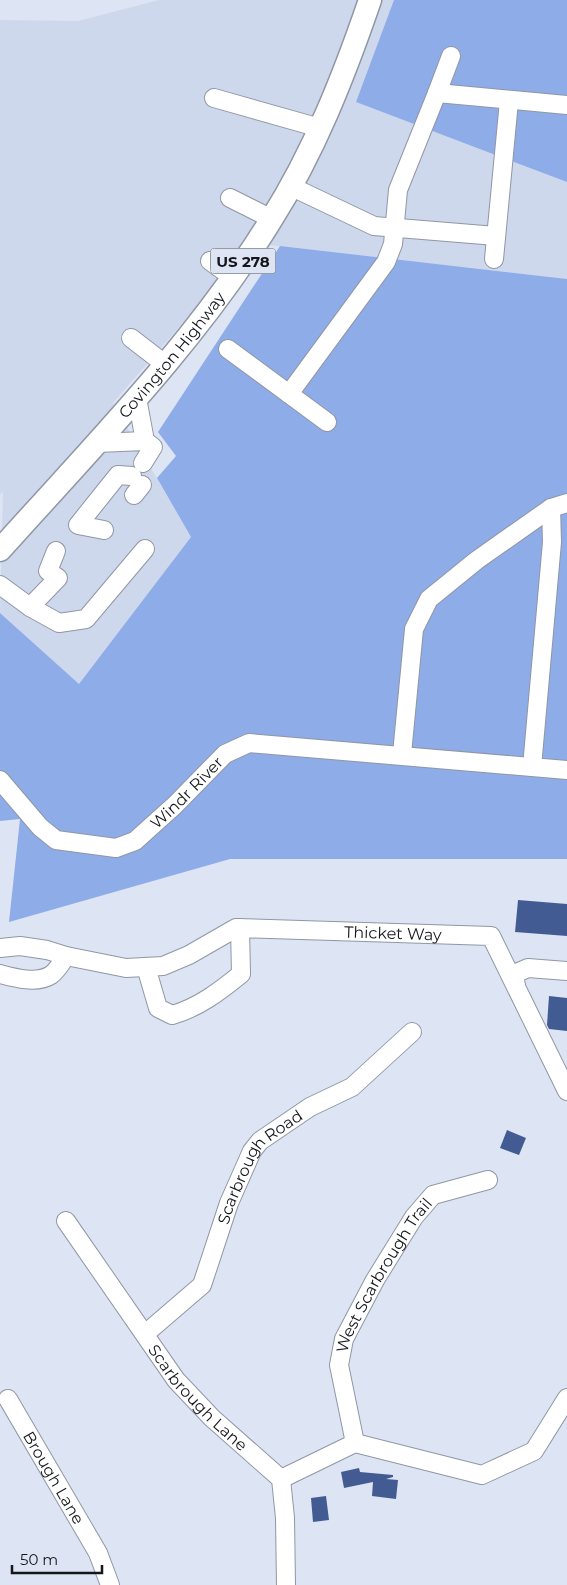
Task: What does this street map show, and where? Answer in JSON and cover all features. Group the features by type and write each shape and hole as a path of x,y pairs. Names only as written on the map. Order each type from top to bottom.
{"main road":[{"name":"Covington Highway","path":"0,550 166,365 232,277 272,219 320,128 356,42 370,0"}],"street":[{"path":"289,394 386,262 393,244 398,190 451,56"},
{"path":"437,93 567,105"},
{"path":"214,98 320,128"},
{"path":"494,259 509,101"},
{"path":"290,186 359,221 374,226 496,236"},
{"path":"230,198 272,219"},
{"path":"210,261 232,277"},
{"path":"131,338 166,365"},
{"path":"228,349 327,422"},
{"path":"137,398 145,441"},
{"path":"97,443 145,441 153,447 138,480 118,475 78,525 104,530"},
{"path":"402,754 414,629 429,599 477,560 559,505"},
{"path":"532,767 552,542 559,505"},
{"path":"0,585 30,607 59,623 86,619 91,605 146,549"},
{"path":"30,607 58,578 48,571 56,551"},
{"name":"Windr River","path":"0,780 40,827 56,840 116,848 135,841 175,805 225,754 249,743 295,749 402,754 567,770"},
{"name":"Thicket Way","path":"0,948 20,946 47,950 66,956 126,968 163,966 236,928 491,936 567,1091"},
{"path":"146,967 158,1008 172,1015 186,1011 220,992 241,974 240,928"},
{"path":"0,974 17,979 40,979 52,975 66,956"},
{"path":"516,986 514,974 528,968 567,971"},
{"name":"Scarbrough Road","path":"144,1334 202,1285 229,1204 252,1152 260,1141 310,1107 352,1086 412,1032"},
{"name":"West Scarbrough Trail","path":"354,1443 339,1365 344,1339 375,1280 399,1240 414,1217 433,1196 488,1180"},
{"name":"Scarbrough Lane","path":"66,1221 176,1380 212,1418 281,1479"},
{"path":"286,1585 285,1518 281,1479 354,1443 482,1475 534,1451 567,1398"},
{"name":"Brough Lane","path":"8,1399 98,1553 110,1585"}],"shaded area":[{"path":"159,0 400,0 356,102 567,182 567,279 252,243 113,403 191,537 79,685 0,613 3,491 0,495 0,20 78,21"},
{"path":"394,0 567,0 567,182 356,102"},
{"path":"280,246 567,279 567,859 230,859 9,922 20,819 0,821 0,613 79,684 191,537 157,478 176,456 158,432"}],"building":[{"path":"518,900 567,904 567,936 515,932"},
{"path":"549,996 567,998 567,1031 549,1029 547,1025"},
{"path":"507,1130 526,1138 519,1155 500,1148"},
{"path":"359,1468 360,1472 393,1475 393,1477 386,1479 398,1480 396,1499 372,1496 373,1482 344,1488 341,1472"},
{"path":"326,1496 329,1520 313,1522 311,1498"}]}
